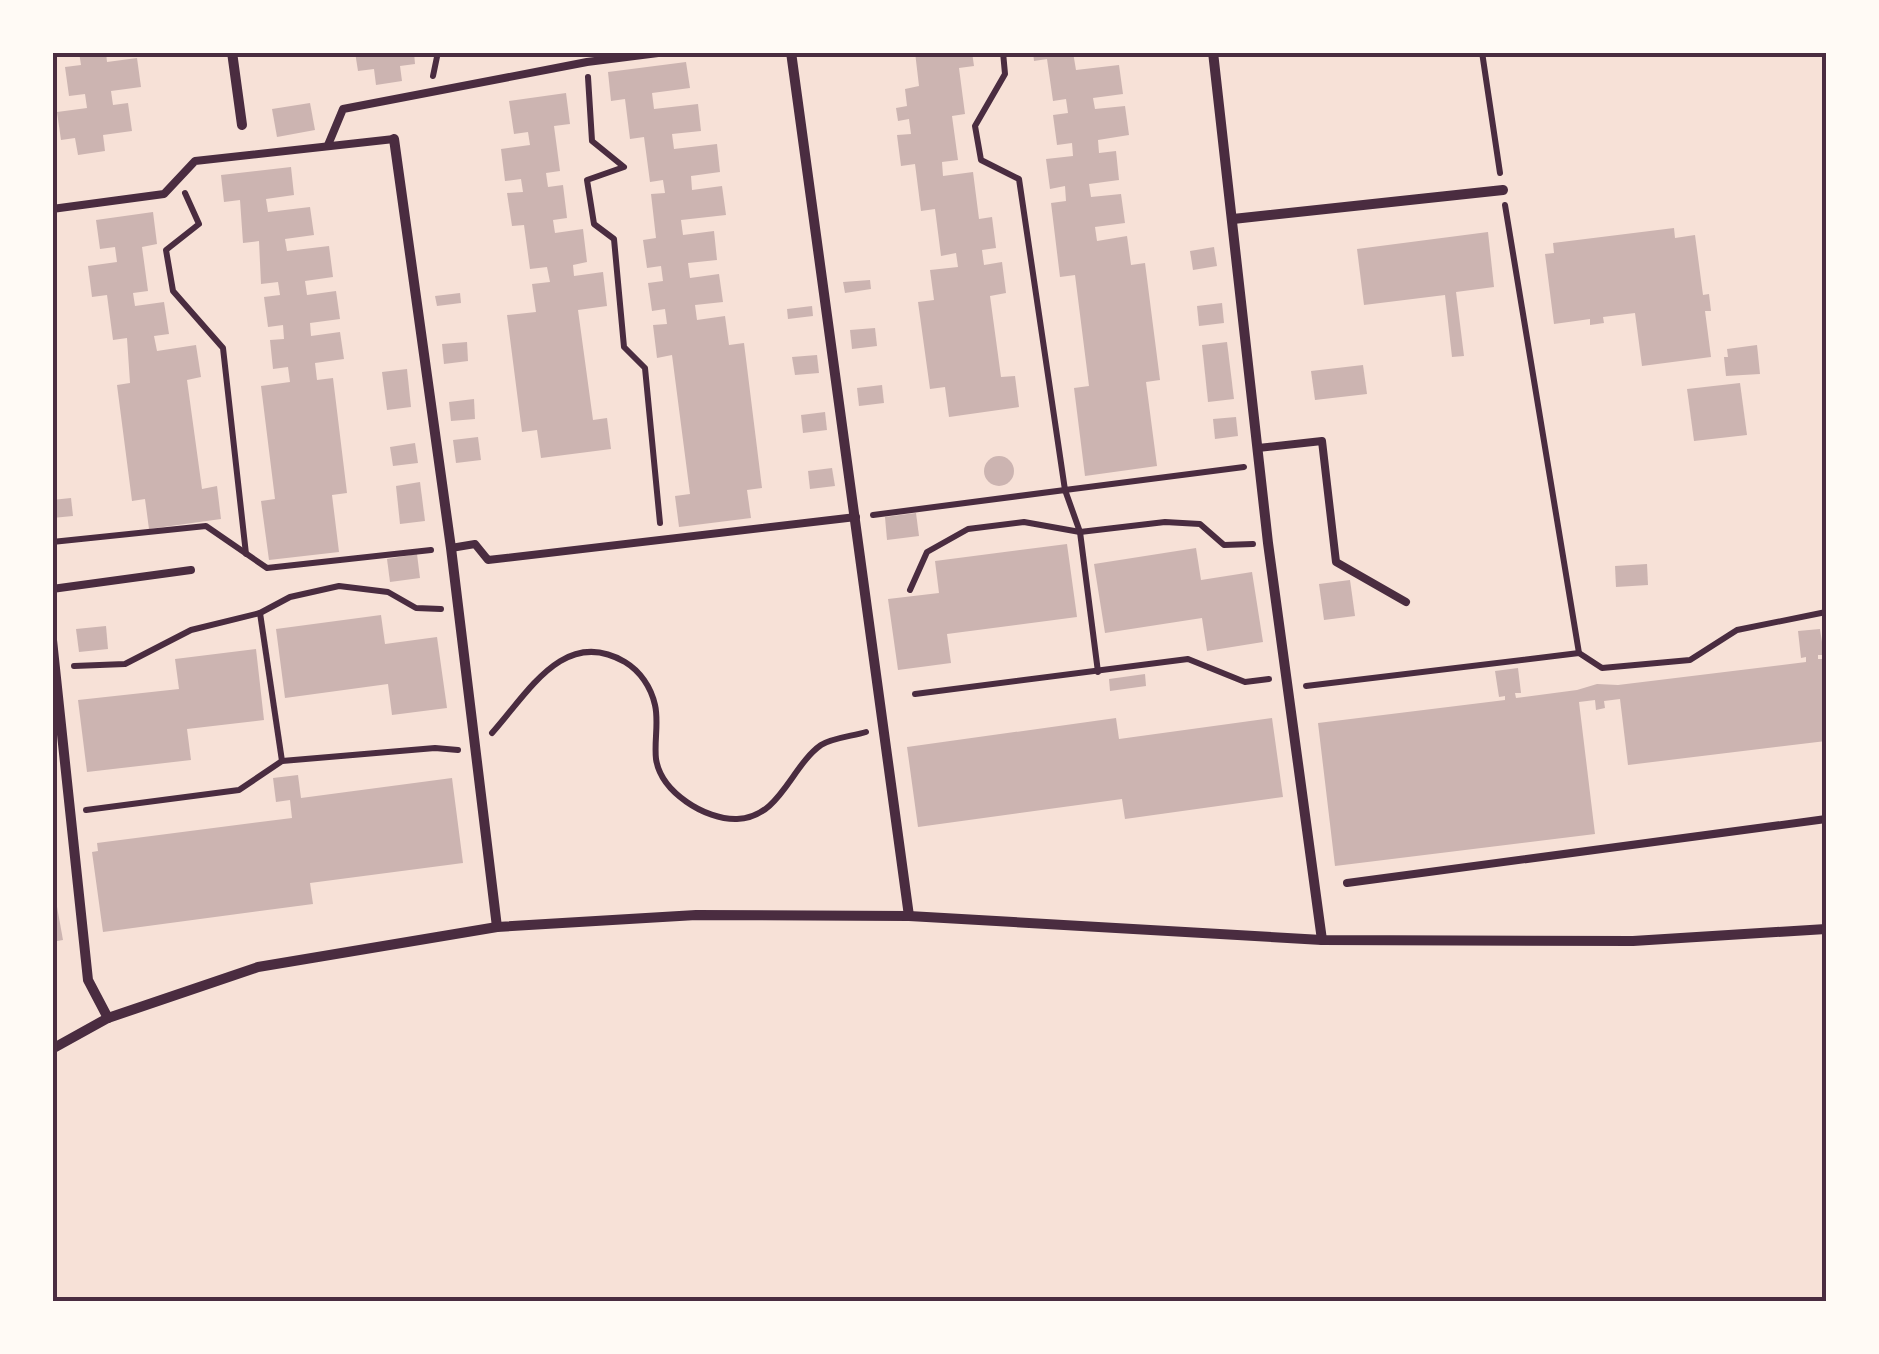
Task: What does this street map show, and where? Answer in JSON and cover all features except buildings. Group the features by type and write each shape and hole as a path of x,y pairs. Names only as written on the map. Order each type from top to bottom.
{"street":[{"path":"232,52 242,125"},
{"path":"791,52 909,916"},
{"path":"1213,52 1268,543 1322,940"},
{"path":"394,140 451,548 498,928"},
{"path":"1233,219 1502,190"},
{"path":"52,640 88,980 108,1018"},
{"path":"52,1049 108,1018 258,968 370,946 498,928 696,915 909,916 1322,940 1633,940 1826,929"}],"lane":[{"path":"328,146 343,109 587,62 666,52"},
{"path":"52,210 164,194 195,161 394,140"},
{"path":"1258,448 1322,441 1336,562 1406,602"},
{"path":"451,548 475,544 488,560 856,517"},
{"path":"52,589 191,570"},
{"path":"1346,883 1826,819"}],"path":[{"path":"1003,52 1006,74 975,126 982,160 1019,179 1066,490 1080,532 1098,672"},
{"path":"1482,52 1579,653"},
{"path":"587,62 592,142 624,167 588,180 594,224 614,239 624,348 645,368 662,539"},
{"path":"178,178 199,224 166,250 173,291 223,348 246,554"},
{"path":"856,517 1260,465"},
{"path":"910,590 927,552 968,528 1024,522 1080,532 1165,522 1200,524 1224,546 1268,543"},
{"path":"52,542 206,526 267,568 451,548"},
{"path":"56,667 125,664 192,630 260,614 290,597 339,586 388,592 416,608 458,609"},
{"path":"1311,688 1579,653 1602,668 1690,660 1737,630 1826,612"},
{"path":"260,614 282,761"},
{"path":"85,810 239,790 282,761 436,748 476,751 557,660 588,651 611,654 640,671 655,704 656,762 675,794 710,814 739,819 768,808 822,744 884,727"},
{"path":"914,694 1188,659 1245,682 1267,679"}]}
